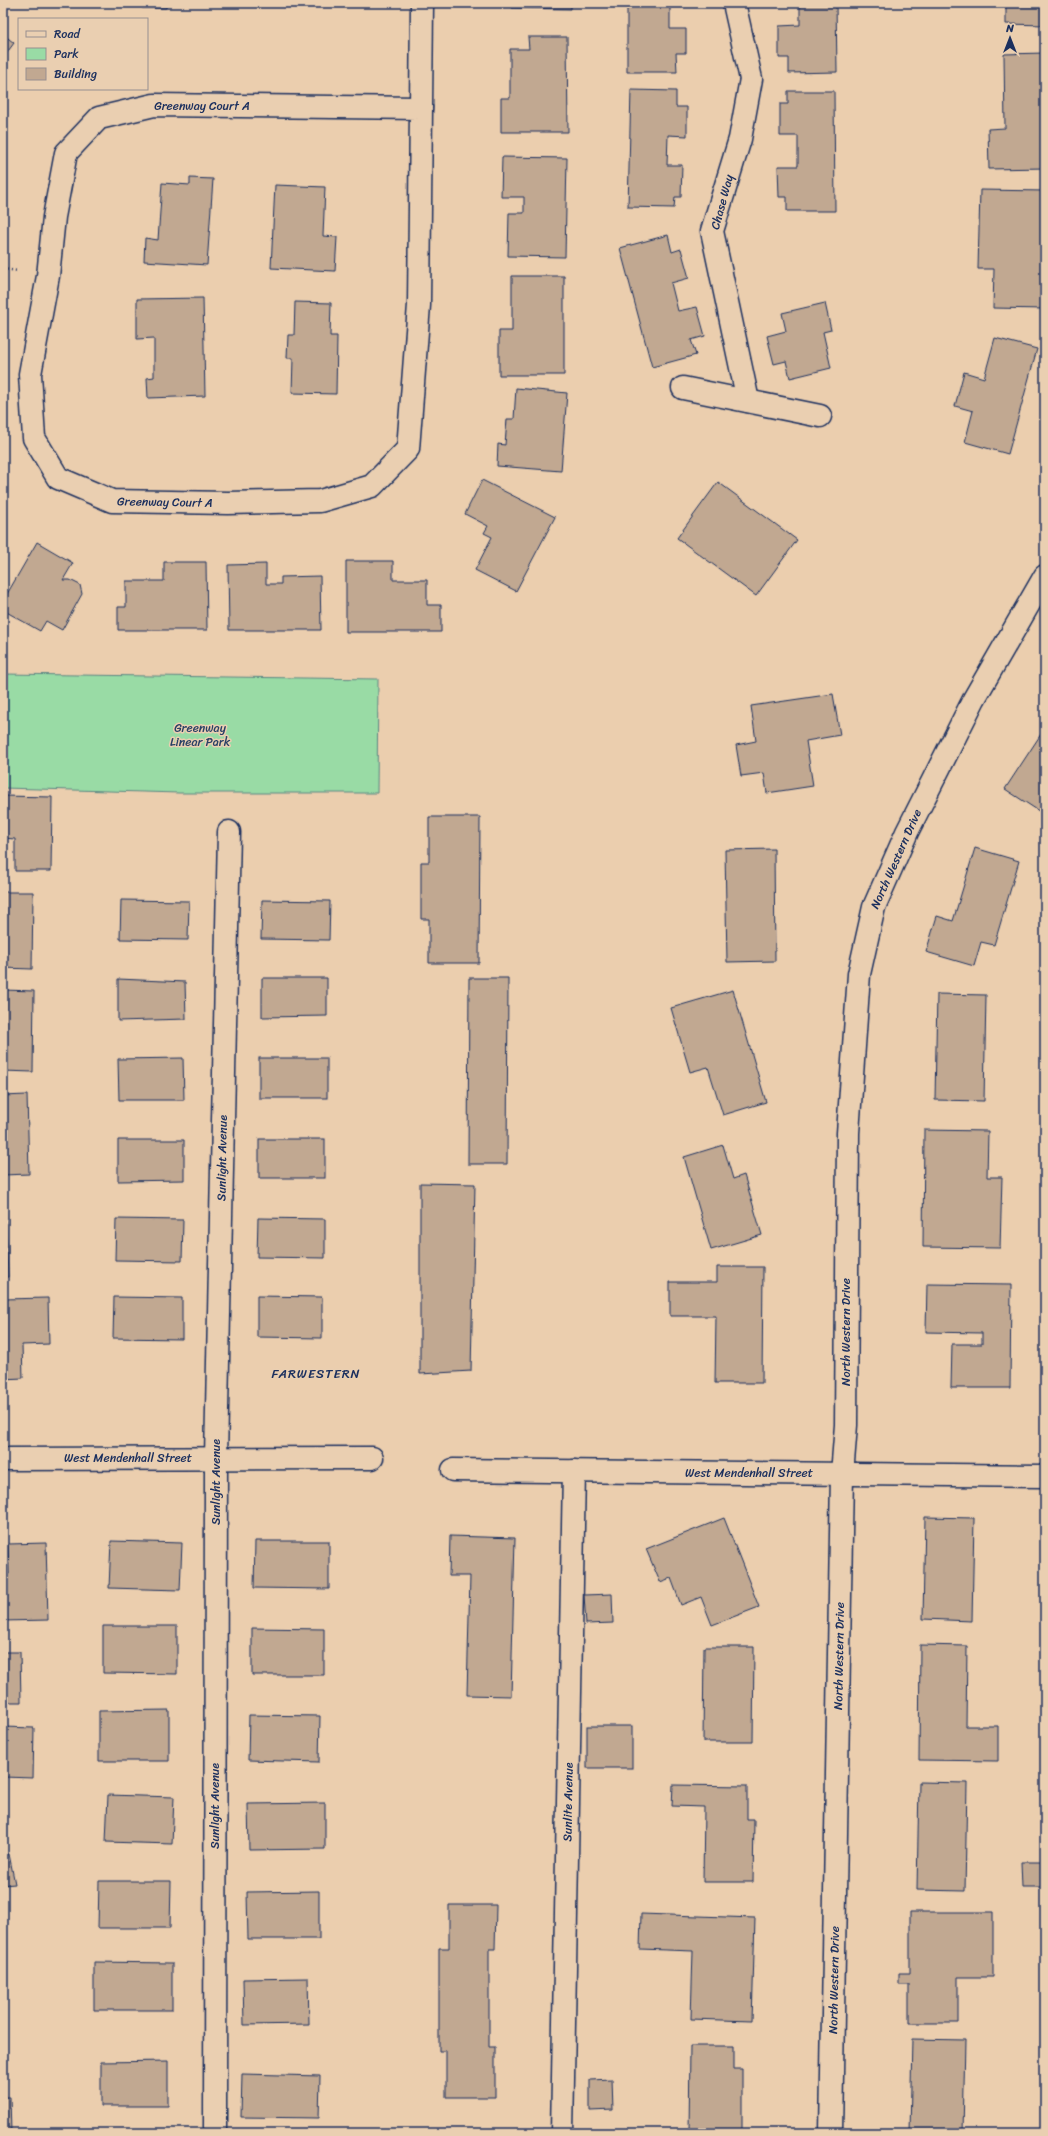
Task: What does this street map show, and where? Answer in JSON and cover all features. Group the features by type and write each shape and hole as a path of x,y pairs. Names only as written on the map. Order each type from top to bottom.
{"street":[{"name":"Greenway Court A","path":"421,108 154,105 98,118 66,152 54,217 48,276 30,374 34,438 58,478 112,501 228,503 320,501 372,486 408,449 419,305 421,108 422,3"},
{"name":"Chase Way","path":"734,3 751,79 740,139 712,231 748,401"},
{"path":"683,388 820,416"},
{"name":"North Western Drive","path":"832,2133 842,1474 846,1425 848,1133 859,974 874,907 906,832 974,699 1045,576"},
{"name":"Sunlight Avenue","path":"215,2133 216,1458 229,832"},
{"name":"West Mendenhall Street","path":"3,1458 372,1458"},
{"name":"West Mendenhall Street","path":"453,1470 1045,1476"},
{"name":"Sunlite Avenue","path":"562,2133 574,1471"}],"green space":[{"name":"Greenway Linear Park","path":"3,674 378,679 377,793 179,793 3,788"}],"building":[{"path":"142,3 167,3 166,8 142,8"},
{"path":"248,3 284,3 284,5 248,6"},
{"path":"512,3 571,3 571,9 512,8"},
{"path":"627,3 670,3 670,29 686,29 686,53 676,53 677,72 627,72"},
{"path":"800,3 836,3 837,72 789,73 789,58 779,58 779,26 800,25"},
{"path":"1006,3 1045,3 1045,25 1006,24"},
{"path":"3,34 14,43 3,58"},
{"path":"528,37 567,37 568,132 501,132 501,98 510,98 510,49 529,49"},
{"path":"1045,53 1045,168 989,169 988,129 1005,128 1004,54"},
{"path":"631,90 676,91 676,107 687,107 687,136 668,135 667,165 682,165 681,197 675,197 674,208 628,207"},
{"path":"788,91 834,91 835,211 787,211 787,197 779,197 778,166 798,166 798,136 780,136 780,104 788,104"},
{"path":"502,157 567,158 565,257 508,256 509,213 524,213 524,197 501,197"},
{"path":"190,178 213,179 207,265 144,261 145,238 158,240 162,183 190,185"},
{"path":"275,185 325,187 323,236 337,237 335,271 271,268"},
{"path":"980,190 1045,191 1044,309 993,308 994,269 978,269"},
{"path":"668,235 672,252 681,249 689,278 671,283 678,311 697,307 705,336 691,340 696,355 652,367 620,248"},
{"path":"512,276 564,276 564,375 499,375 499,331 512,331"},
{"path":"203,298 205,396 148,398 147,378 154,377 154,338 137,339 137,299"},
{"path":"295,302 331,303 330,336 337,336 336,394 292,393 293,358 287,358 288,335 294,335"},
{"path":"825,303 831,330 823,332 831,368 790,378 786,361 774,364 767,336 786,331 782,313"},
{"path":"995,338 1037,349 1008,454 965,442 973,411 955,406 964,372 984,378"},
{"path":"516,388 567,393 561,471 497,466 498,444 505,445 507,419 514,419"},
{"path":"482,480 555,517 516,591 475,570 492,537 484,533 488,526 465,514"},
{"path":"718,482 797,540 756,596 677,538"},
{"path":"37,542 73,563 63,580 70,580 80,585 82,594 62,630 46,621 40,631 3,610 3,601"},
{"path":"346,561 393,561 393,580 427,580 427,605 441,605 441,632 346,632"},
{"path":"164,562 206,562 207,630 118,630 118,607 126,607 126,581 164,581"},
{"path":"266,564 266,584 281,584 281,577 320,576 321,630 229,630 228,565"},
{"path":"833,694 840,735 806,741 813,786 767,793 764,773 741,776 736,745 756,741 751,706"},
{"path":"1045,728 1045,815 1005,789"},
{"path":"3,796 52,797 51,871 15,871 15,839 3,838"},
{"path":"429,817 480,817 479,963 429,963 429,919 421,919 421,862 429,862"},
{"path":"975,848 1019,861 994,945 981,942 974,966 926,952 937,916 953,921"},
{"path":"774,849 775,961 727,962 725,850"},
{"path":"3,892 33,892 32,969 3,968"},
{"path":"121,900 189,901 188,940 120,939"},
{"path":"262,900 330,901 329,940 261,939"},
{"path":"262,978 327,978 327,1016 262,1017"},
{"path":"469,978 508,978 507,1164 468,1164"},
{"path":"118,979 185,982 186,1019 118,1021"},
{"path":"3,990 34,991 33,1072 3,1071"},
{"path":"733,990 766,1102 723,1115 708,1067 690,1072 671,1008"},
{"path":"937,994 986,995 984,1101 935,1100"},
{"path":"183,1058 184,1100 119,1100 118,1059"},
{"path":"259,1058 327,1058 327,1098 259,1098"},
{"path":"27,1095 29,1174 3,1175 3,1096"},
{"path":"924,1130 988,1131 987,1177 1002,1177 1000,1248 923,1247"},
{"path":"259,1139 325,1139 325,1178 259,1178"},
{"path":"118,1140 184,1140 184,1180 118,1181"},
{"path":"723,1145 733,1179 744,1175 762,1235 711,1250 684,1157"},
{"path":"420,1183 475,1184 471,1371 420,1374"},
{"path":"3,1195 5,1195 8,1277 3,1277"},
{"path":"258,1218 325,1219 325,1258 257,1257"},
{"path":"116,1219 183,1220 182,1261 115,1260"},
{"path":"717,1267 763,1267 762,1383 715,1383 716,1316 670,1316 670,1282 717,1282"},
{"path":"927,1284 1011,1285 1010,1388 951,1388 952,1344 982,1344 982,1333 926,1332"},
{"path":"257,1296 322,1297 322,1338 257,1337"},
{"path":"114,1297 182,1298 182,1339 113,1338"},
{"path":"48,1298 49,1344 22,1345 23,1378 3,1379 3,1299"},
{"path":"925,1517 974,1518 972,1621 923,1619"},
{"path":"724,1518 759,1607 712,1625 701,1597 681,1605 671,1578 660,1582 646,1549"},
{"path":"450,1536 515,1538 511,1696 467,1695 470,1576 449,1576"},
{"path":"111,1541 182,1543 180,1590 109,1588"},
{"path":"255,1541 329,1541 329,1589 254,1588"},
{"path":"46,1543 48,1620 3,1621 3,1574 9,1574 8,1544"},
{"path":"612,1594 613,1623 586,1624 584,1595"},
{"path":"103,1626 177,1626 177,1674 103,1673"},
{"path":"252,1628 324,1629 324,1675 252,1675"},
{"path":"920,1645 967,1646 966,1726 998,1726 998,1761 919,1760"},
{"path":"704,1647 754,1647 753,1742 703,1742"},
{"path":"3,1652 20,1652 21,1702 3,1702"},
{"path":"169,1710 169,1761 99,1761 99,1711"},
{"path":"249,1715 320,1716 319,1762 248,1760"},
{"path":"587,1726 632,1726 632,1768 587,1768"},
{"path":"3,1727 34,1728 33,1778 3,1777"},
{"path":"919,1782 967,1783 965,1891 917,1890"},
{"path":"673,1785 747,1786 747,1819 754,1819 753,1882 703,1882 704,1807 672,1806"},
{"path":"108,1795 174,1797 172,1844 106,1842"},
{"path":"325,1803 325,1849 249,1850 248,1804"},
{"path":"9,1854 15,1884 3,1885 3,1855"},
{"path":"1021,1862 1045,1862 1045,1887 1022,1887"},
{"path":"99,1881 171,1881 170,1928 98,1928"},
{"path":"319,1891 319,1939 248,1939 247,1892"},
{"path":"449,1905 496,1905 495,1949 489,1949 489,2047 495,2047 495,2097 446,2097 446,2051 439,2051 439,1948 449,1948"},
{"path":"910,1912 993,1912 993,1977 958,1977 958,2023 909,2023 909,1984 899,1984 899,1973 910,1973"},
{"path":"641,1914 755,1918 752,2021 691,2019 693,1951 640,1949"},
{"path":"94,1962 172,1963 172,2010 94,2010"},
{"path":"308,1978 309,2024 244,2025 243,1979"},
{"path":"912,2039 965,2040 963,2133 910,2133"},
{"path":"690,2046 734,2046 734,2069 742,2069 742,2133 689,2133"},
{"path":"168,2061 168,2106 101,2106 101,2062"},
{"path":"242,2074 320,2076 319,2118 241,2117"},
{"path":"612,2079 613,2110 590,2111 590,2080"},
{"path":"3,2097 10,2097 11,2133 3,2133"}],"district":[{"name":"FARWESTERN","path":"316,1373"}]}
